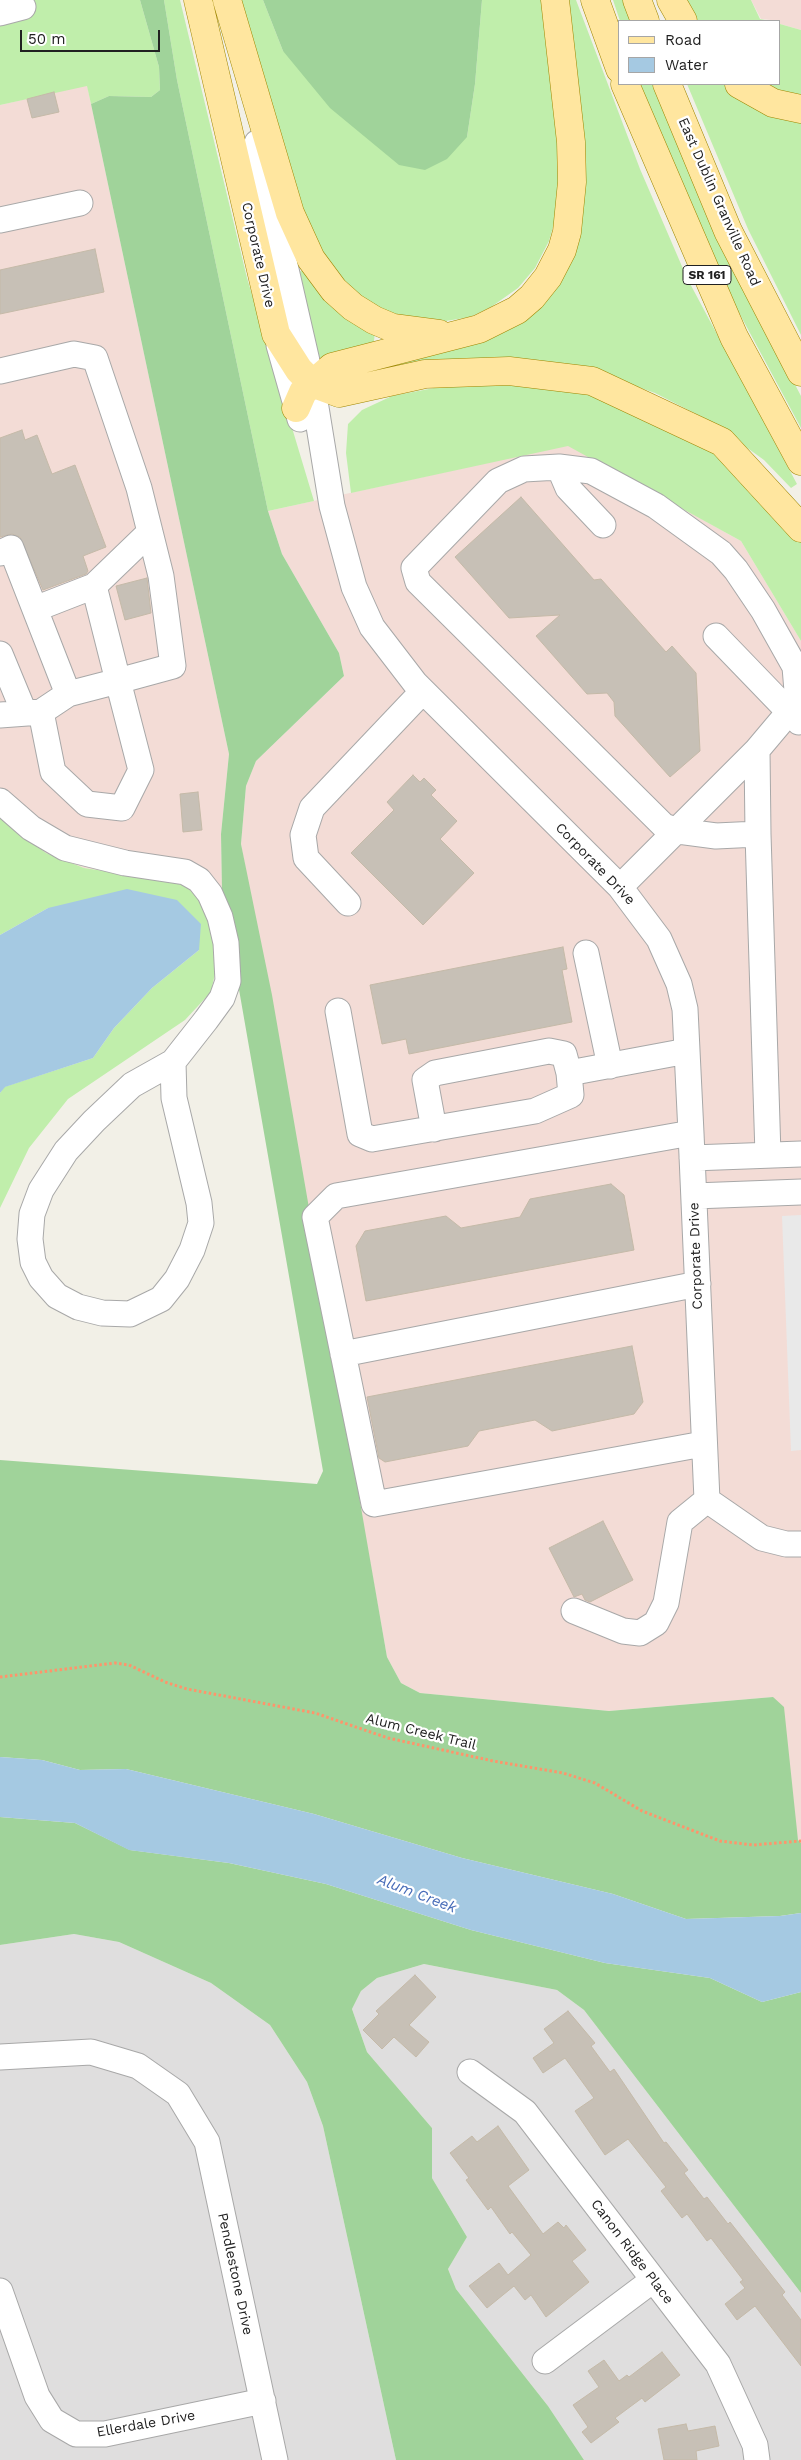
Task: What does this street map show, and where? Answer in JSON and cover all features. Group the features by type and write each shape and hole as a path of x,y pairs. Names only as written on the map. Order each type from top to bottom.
{"main road":[{"name":"Corporate Drive","path":"198,0 276,334"},
{"path":"226,0 290,213 300,238 321,273 334,290 353,307 374,320 393,328 412,332 458,335"},
{"path":"296,408 301,396 312,383 332,367 479,329 517,310 532,297 548,277 562,250 570,209 571,142 555,0"},
{"path":"596,0 618,63"},
{"path":"637,0 645,20"},
{"path":"671,0 682,20"},
{"name":"SR 161","path":"625,85 734,336 801,462"},
{"name":"East Dublin Granville Road","path":"668,85 728,232 801,372"},
{"path":"741,85 773,104 801,109"},
{"path":"276,334 299,370 312,383 339,393 425,374 509,371 592,382 722,442 801,528"}],"street":[{"name":"Corporate Drive","path":"226,0 312,383 332,506"},
{"path":"0,220 80,203"},
{"name":"Corporate Drive","path":"276,334 296,408 332,506 354,587 372,627 423,691 620,887 659,939 672,967 684,1009 687,1051 707,1500"},
{"path":"0,371 74,354 95,358 139,488 161,576 173,666 68,694 22,713"},
{"path":"559,467 568,488 603,525"},
{"path":"620,887 678,831 757,750 795,718 798,691 795,667 763,610 736,570 721,553 656,506 591,471 559,467 524,468 498,481 488,490 414,568 418,582 664,826 678,831 716,836 758,834"},
{"path":"35,609 94,586 150,532"},
{"path":"0,553 12,548 68,694"},
{"path":"0,654 22,713 53,772 86,804 122,808 141,770 94,586"},
{"path":"716,636 795,718"},
{"path":"348,903 306,858 303,834 312,808 423,691"},
{"path":"757,750 768,1155"},
{"path":"0,802 31,828 65,848 125,863 185,872 199,880 210,894 220,917 226,943 228,981 222,998 173,1062 132,1085 94,1121 66,1151 41,1190 32,1214 30,1239 33,1262 41,1278 57,1296 78,1307 102,1313 130,1314 161,1299 177,1278 192,1250 201,1223 199,1203 174,1098 173,1062"},
{"path":"586,953 610,1066"},
{"path":"338,1011 360,1134 372,1139 434,1129 535,1111 571,1095 569,1073 564,1054 549,1051 435,1073 425,1080 434,1129"},
{"path":"569,1073 687,1051"},
{"path":"691,1133 336,1196 315,1217 374,1504 704,1444"},
{"path":"692,1158 801,1154"},
{"path":"694,1196 801,1192"},
{"path":"343,1354 698,1284"},
{"path":"574,1611 623,1631 640,1633 656,1623 666,1603 680,1522 707,1500 762,1538 786,1544 801,1544"},
{"name":"Pendlestone Drive","path":"0,2057 91,2052 138,2066 178,2094 206,2142 275,2460"},
{"name":"Canon Ridge Place","path":"470,2072 525,2112 718,2364 755,2445 757,2460"},
{"path":"545,2361 653,2280"},
{"name":"Ellerdale Drive","path":"0,2291 37,2396 52,2420 76,2434 105,2434 263,2401"}],"path":[{"name":"Alum Creek Trail","path":"0,1677 115,1663 129,1665 166,1682 187,1689 315,1713 388,1738 493,1761 564,1773 595,1783 642,1810 720,1841 754,1845 801,1841"}],"shaded area":[{"path":"751,0 801,0 801,30 781,24 781,20 761,19"},
{"path":"87,85 229,754 221,834 222,892 185,883 84,868 46,853 0,818 0,105"},
{"path":"568,445 741,541 801,641 801,1843 798,1841 773,1697 609,1711 420,1693 401,1683 387,1657 241,844 246,786 256,761 344,676 339,653 282,554 268,511"},
{"path":"801,1215 801,1450 791,1451 782,1216"},
{"path":"74,1934 119,1942 211,1983 270,2025 307,2082 323,2126 396,2460 0,2460 0,1945"},
{"path":"424,1964 557,1990 584,2010 801,2293 801,2460 584,2460 548,2406 456,2289 448,2269 467,2237 432,2178 432,2128 367,2052 352,2009 361,1991 377,1978"}],"green space":[{"path":"0,0 140,0 159,67 160,90 151,97 109,96 91,104 87,86 0,105"},
{"path":"140,0 164,0 177,80 268,511 282,554 339,653 344,676 256,761 246,786 241,844 272,995 387,1657 401,1683 420,1693 609,1711 773,1697 784,1707 798,1840 801,1843 801,1913 780,1916 686,1919 613,1894 462,1858 314,1814 126,1769 80,1770 42,1760 0,1757 0,1460 317,1484 323,1471 222,892 221,834 229,754 91,104 109,96 151,97 160,90 159,67"},
{"path":"164,0 180,0 247,278 314,501 268,511 177,80"},
{"path":"241,0 263,0 283,51 467,137 475,84 482,0 541,0 558,135 560,184 557,213 549,241 535,268 518,288 491,307 470,317 440,322 409,320 383,311 357,296 334,276 304,218"},
{"path":"263,0 482,0 475,84 467,137 447,159 425,170 399,165 330,108 283,51"},
{"path":"565,0 576,0 640,169 687,278 797,484 791,488 764,460 710,421 655,393 601,374 353,379 348,373 557,281"},
{"path":"613,0 623,0 631,20 620,20"},
{"path":"685,0 751,0 760,19 765,20 697,20"},
{"path":"781,24 801,30 801,99 761,85 781,85"},
{"path":"639,85 656,85 752,303 801,396 801,428 736,307"},
{"path":"687,85 724,85 738,95 801,120 801,335 748,229"},
{"path":"307,270 375,332 374,341 368,348 322,359 318,356 297,272"},
{"path":"527,383 596,395 716,450 801,537 801,641 741,541 568,446 351,493 346,453 348,424 362,410 392,396 455,384"},
{"path":"0,818 46,853 84,868 185,883 198,896 213,930 217,964 211,992 185,1020 68,1099 29,1148 0,1208 0,1093 4,1087 93,1058 114,1028 152,988 199,950 48,908 0,935"},
{"path":"0,1817 75,1823 130,1850 229,1863 326,1884 471,1930 605,1963 710,1978 762,2002 801,1992 801,2293 584,2010 557,1990 424,1964 377,1978 361,1991 352,2009 367,2052 432,2128 432,2178 467,2237 448,2269 456,2289 548,2406 584,2460 396,2460 323,2126 307,2082 270,2025 211,1983 119,1942 74,1934 0,1945"}],"water":[{"path":"127,889 177,900 201,924 199,950 152,988 114,1028 93,1058 5,1087 0,1093 0,935 48,908"},
{"name":"Alum Creek","path":"0,1757 42,1760 80,1770 126,1769 314,1814 462,1858 613,1894 686,1919 780,1916 801,1913 801,1992 762,2002 710,1978 605,1963 471,1930 326,1884 229,1863 129,1850 75,1823 0,1817"}],"building":[{"path":"54,92 59,112 32,118 27,99"},
{"path":"95,249 104,292 0,314 0,270"},
{"path":"22,430 25,440 37,435 52,474 75,465 106,547 83,556 88,571 86,574 43,590 20,537 12,534 0,537 0,438"},
{"path":"521,497 594,580 601,579 666,652 672,646 696,673 700,751 670,777 615,716 614,702 607,693 587,694 536,636 560,615 509,618 455,557"},
{"path":"147,578 151,613 125,620 116,586"},
{"path":"413,775 420,782 424,778 436,790 431,795 457,821 440,839 474,873 423,925 351,853 394,810 387,802"},
{"path":"198,792 202,830 183,832 180,794"},
{"path":"563,947 567,969 562,970 572,1022 409,1054 406,1039 382,1044 370,985"},
{"path":"611,1184 624,1195 634,1250 366,1301 356,1246 365,1231 446,1216 461,1228 520,1217 530,1199"},
{"path":"632,1346 643,1402 634,1414 552,1431 535,1420 479,1431 468,1446 385,1462 379,1458 367,1397"},
{"path":"603,1521 633,1580 590,1602 585,1600 582,1594 574,1597 549,1548"},
{"path":"415,1975 436,1997 409,2025 429,2042 416,2057 394,2037 382,2049 363,2030 379,2014 376,2011"},
{"path":"568,2011 595,2043 591,2046 610,2072 614,2069 664,2143 666,2142 688,2170 684,2173 704,2199 707,2197 728,2224 730,2222 785,2292 782,2295 801,2320 801,2366 755,2306 737,2320 725,2304 745,2288 740,2282 743,2280 711,2238 707,2241 687,2214 682,2218 661,2191 666,2187 628,2139 605,2155 575,2111 594,2098 565,2058 543,2073 533,2058 554,2043 544,2029"},
{"path":"498,2126 529,2170 508,2186 543,2234 558,2222 564,2228 566,2225 586,2250 572,2261 589,2282 546,2317 531,2295 525,2300 514,2286 487,2308 469,2286 499,2263 508,2275 531,2255 512,2232 510,2234 491,2207 488,2210 466,2180 469,2178 450,2153 472,2136 477,2142"},
{"path":"662,2352 680,2375 645,2402 642,2398 615,2418 619,2422 591,2443 582,2432 588,2427 573,2405 599,2387 588,2371 604,2360 619,2381 627,2375 629,2377"},
{"path":"686,2424 688,2431 715,2426 719,2446 696,2451 697,2460 664,2460 658,2429"}]}
